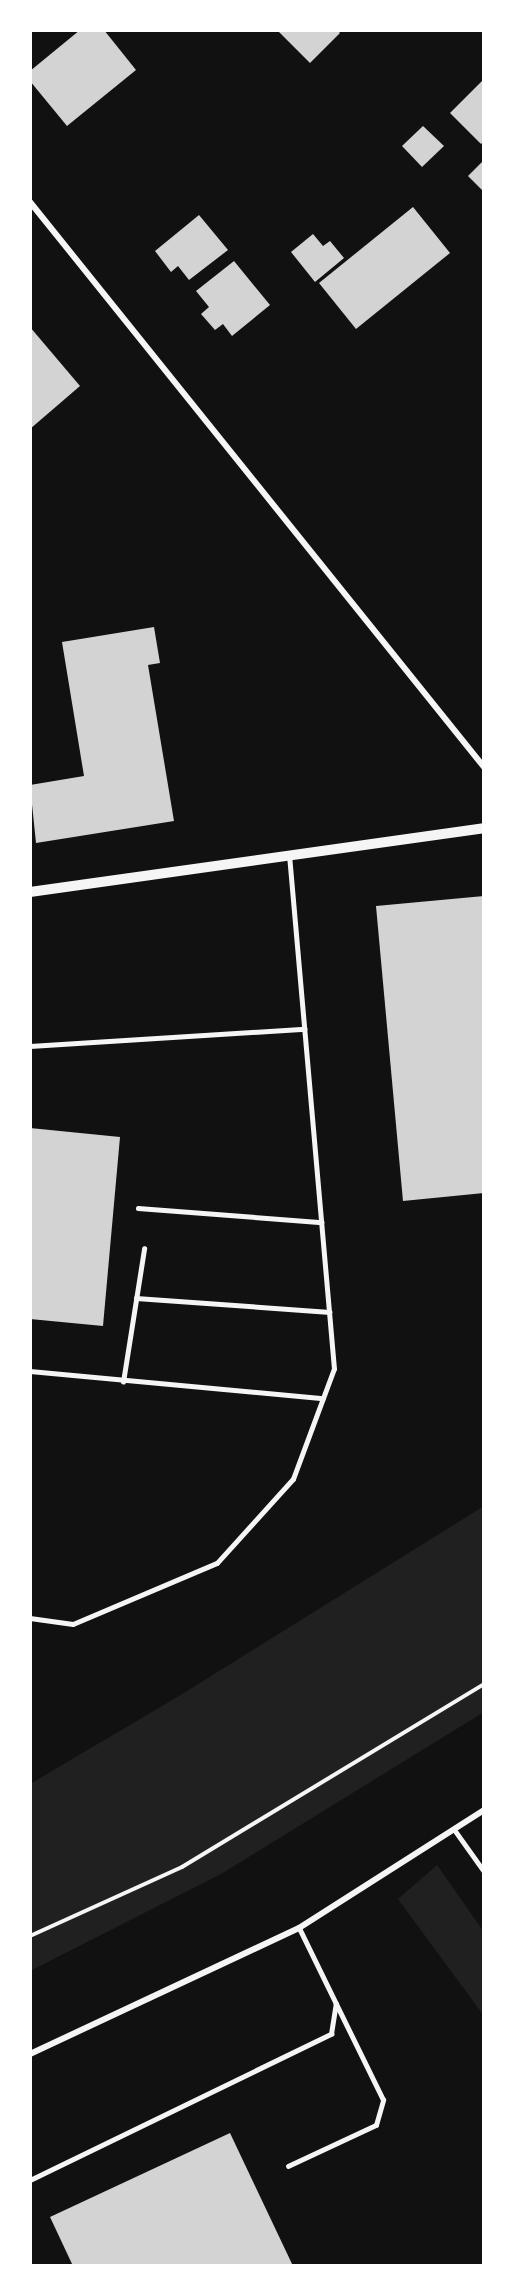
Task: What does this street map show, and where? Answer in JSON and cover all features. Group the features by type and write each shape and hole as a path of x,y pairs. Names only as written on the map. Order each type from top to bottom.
{"street":[{"path":"30,202 484,767"},
{"path":"30,892 484,828"},
{"path":"30,2054 299,1928 484,1810"}],"lane":[{"path":"30,1618 73,1624 218,1563 293,1479 334,1369 289,855"},
{"path":"30,1046 304,1029"},
{"path":"138,1208 321,1222"},
{"path":"123,1382 144,1249"},
{"path":"136,1298 329,1312"},
{"path":"30,1371 123,1382 323,1398"},
{"path":"454,1829 484,1871"},
{"path":"288,2166 376,2125 383,2100 299,1928"},
{"path":"30,2180 331,2034 336,2004"}],"path":[{"path":"30,1936 182,1867 484,1683"}],"shaded area":[{"path":"484,1506 484,1712 221,1874 30,1971 30,1784 179,1696"},
{"path":"437,1865 484,1932 484,2016 398,1899"}],"building":[{"path":"80,30 104,30 136,70 67,126 30,81 30,71"},
{"path":"277,30 337,30 340,33 310,63"},
{"path":"484,79 484,141 481,144 450,113"},
{"path":"423,126 444,146 422,167 402,146"},
{"path":"484,160 484,192 468,176"},
{"path":"413,207 450,253 356,329 319,283"},
{"path":"199,215 228,250 189,280 178,266 171,272 155,251"},
{"path":"313,234 323,246 330,241 344,258 315,282 291,252"},
{"path":"234,261 270,305 232,336 223,324 215,330 201,314 209,307 196,291"},
{"path":"30,327 80,386 30,429"},
{"path":"154,627 160,663 148,665 174,821 36,843 30,785 84,776 62,642"},
{"path":"484,896 484,1193 403,1201 376,906"},
{"path":"30,1128 120,1137 103,1326 30,1319"},
{"path":"230,2133 293,2266 73,2266 50,2217"}]}
